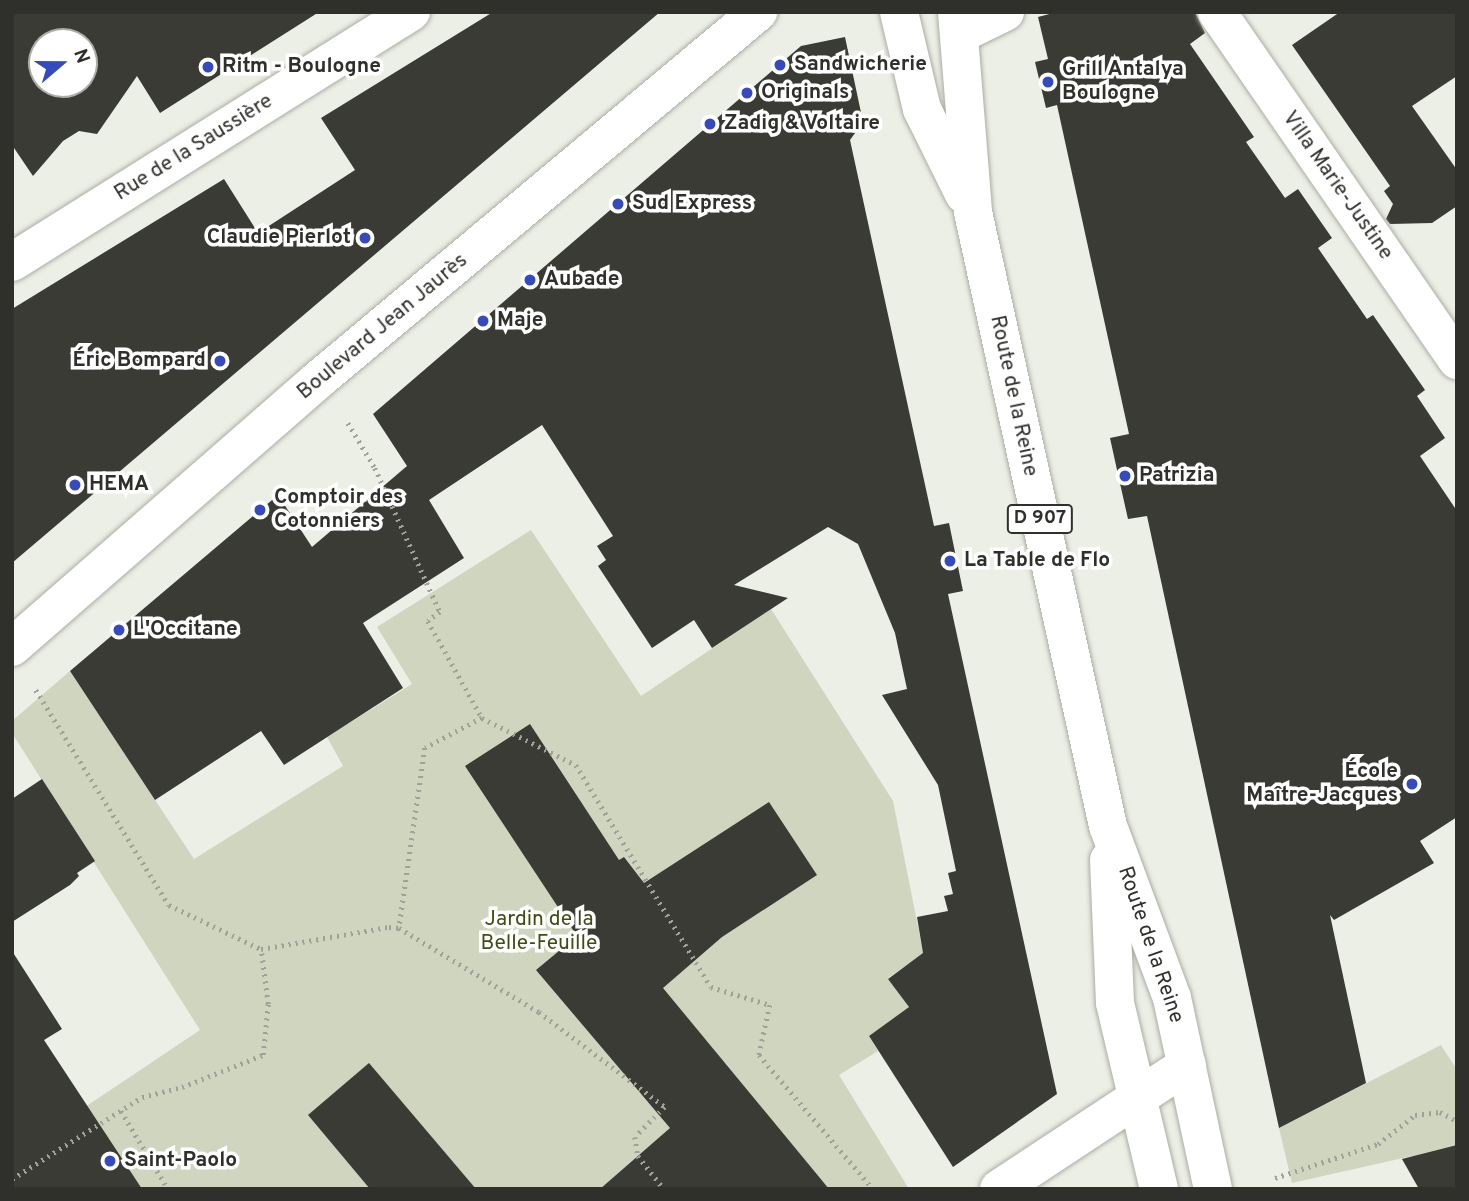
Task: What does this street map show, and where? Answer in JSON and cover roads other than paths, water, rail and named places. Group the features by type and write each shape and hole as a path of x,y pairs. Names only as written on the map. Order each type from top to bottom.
{"main road":[{"name":"Rue de la Saussière","path":"12,262 411,12"},
{"name":"Boulevard Jean Jaurès","path":"12,647 329,371 758,12"},
{"name":"Route de la Reine","path":"899,12 922,108 972,212"},
{"path":"959,23 1005,12"},
{"name":"Villa Marie-Justine","path":"1217,12 1457,360"},
{"name":"Route de la Reine","path":"959,23 972,212 1108,826 1172,998 1213,1189"},
{"name":"Route de la Reine","path":"1108,826 1115,1003 1159,1189"},
{"path":"999,1189 1187,1065"}],"place":[{"name":"Sandwicherie","path":"780,65"},
{"name":"Ritm - Boulogne","path":"208,67"},
{"name":"Grill Antalya Boulogne","path":"1048,82"},
{"name":"Originals","path":"747,93"},
{"name":"Zadig & Voltaire","path":"710,124"},
{"name":"Sud Express","path":"618,204"},
{"name":"Claudie Pierlot","path":"365,238"},
{"name":"Aubade","path":"530,280"},
{"name":"Maje","path":"483,321"},
{"name":"Éric Bompard","path":"220,361"},
{"name":"Patrizia","path":"1125,476"},
{"name":"HEMA","path":"75,485"},
{"name":"Comptoir des Cotonniers","path":"260,510"},
{"name":"La Table de Flo","path":"950,561"},
{"name":"L'Occitane","path":"119,630"},
{"name":"École Maître-Jacques","path":"1412,784"},
{"name":"Saint-Paolo","path":"110,1161"}],"park label":[{"name":"Jardin de la Belle-Feuille","path":"539,932"}]}
